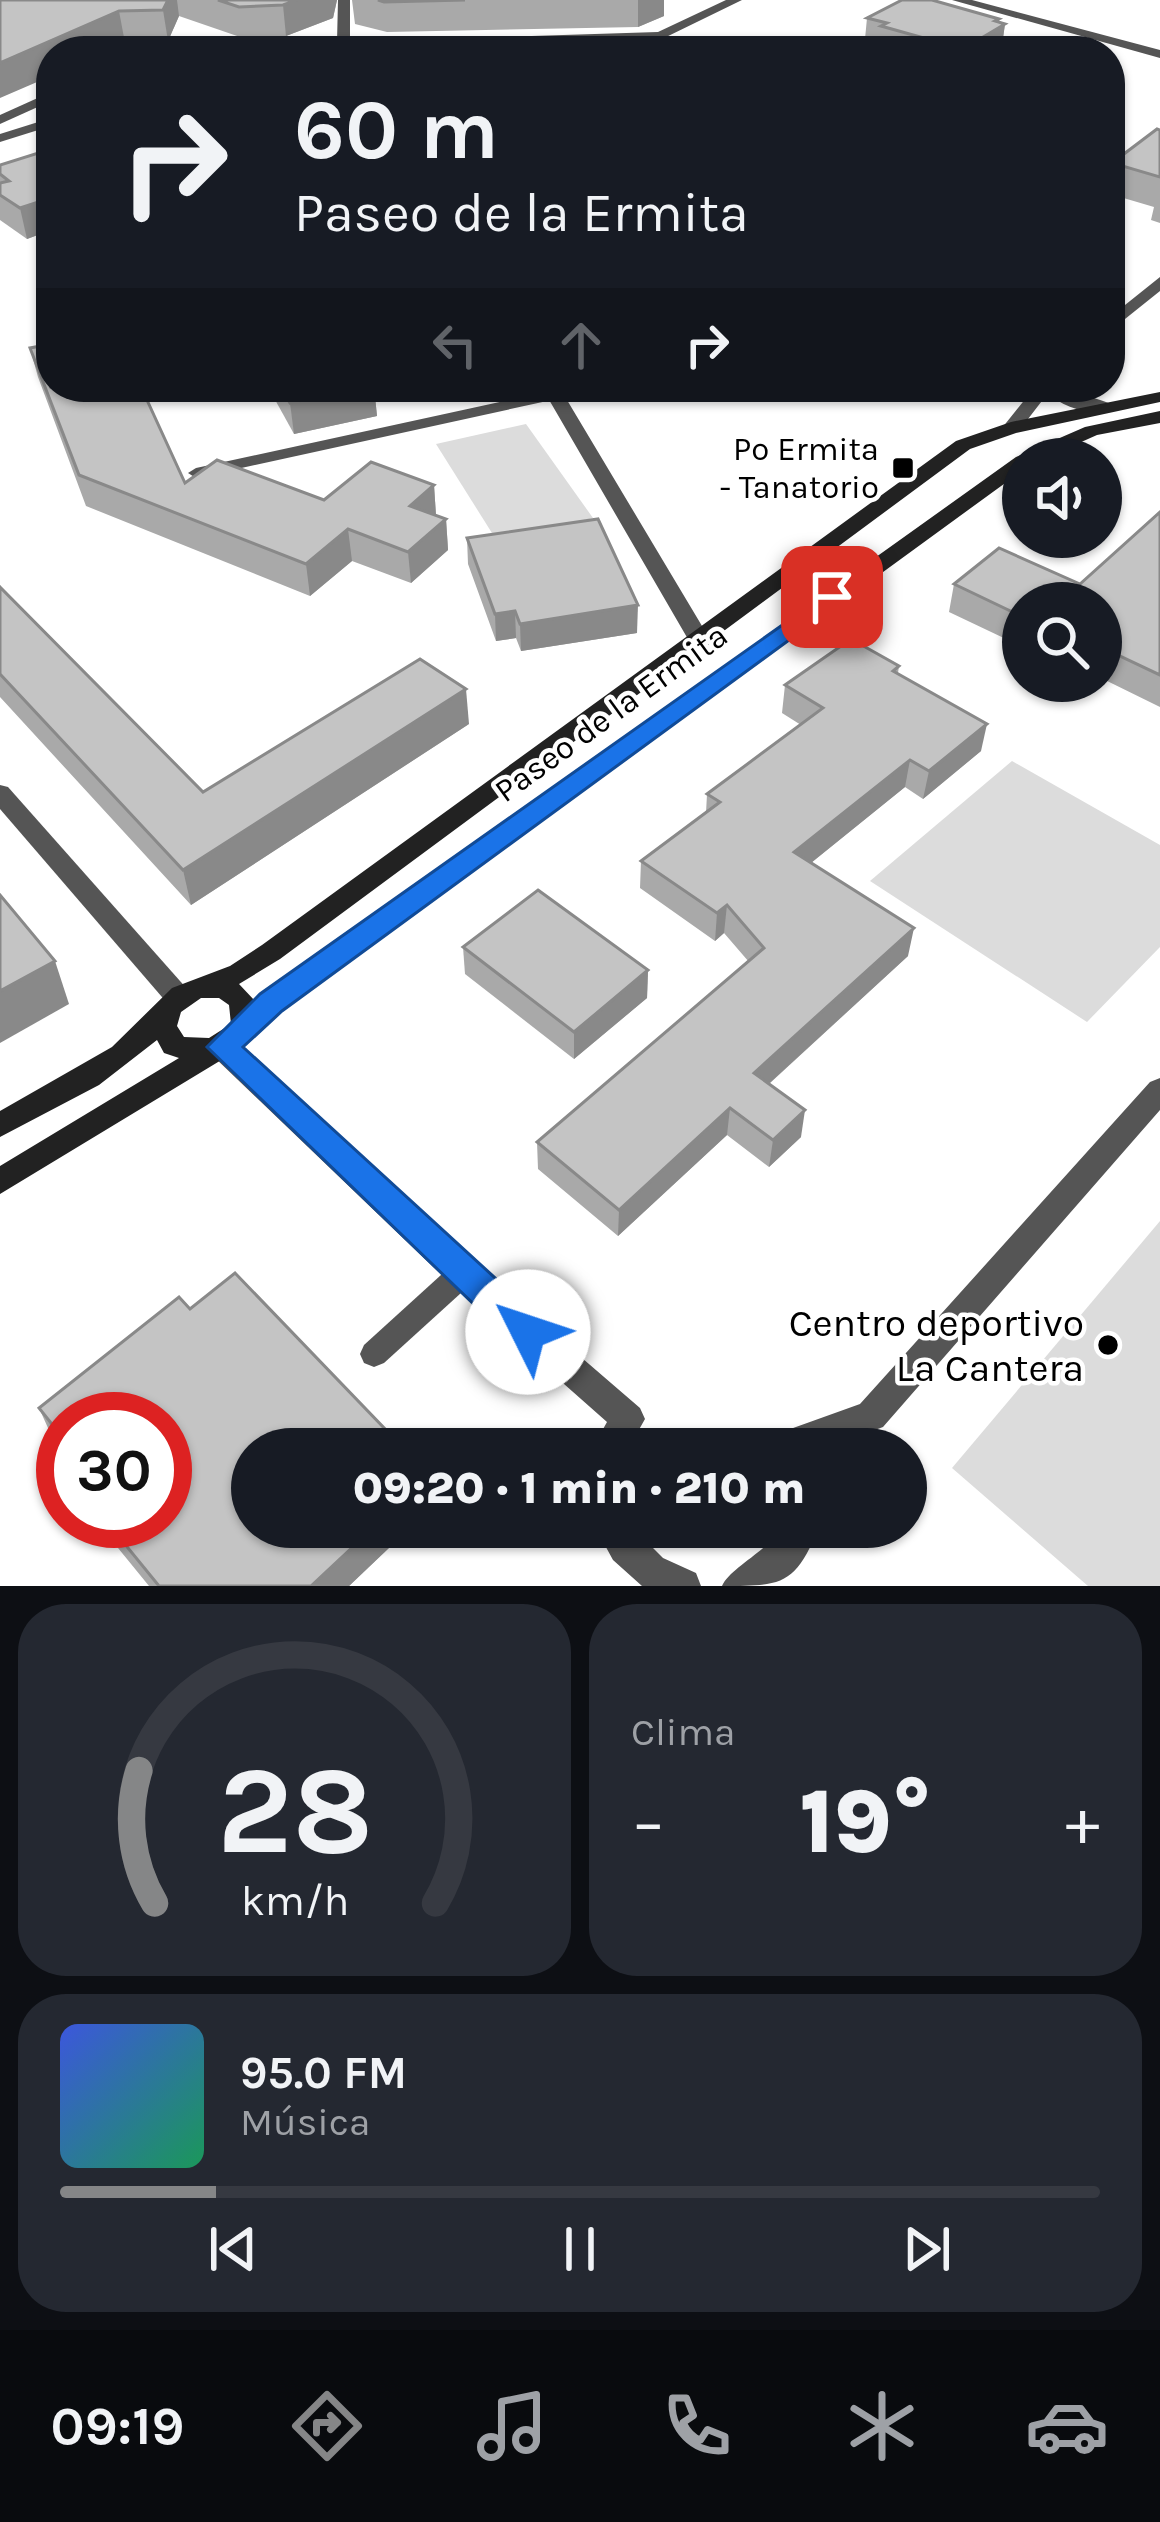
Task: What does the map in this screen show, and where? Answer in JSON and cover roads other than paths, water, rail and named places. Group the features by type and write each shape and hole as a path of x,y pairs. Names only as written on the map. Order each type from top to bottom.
{"main road":[{"name":"Paseo de la Ermita","path":"0,1125 135,1046 184,997 239,973 271,952 963,445 1011,428 1160,397"},
{"name":"Paseo de la Ermita","path":"1076,438 1160,417"},
{"name":"Paseo de la Ermita","path":"0,1181 227,1041 271,1003 1002,477"},
{"path":"229,990 239,996 247,1016 227,1041 199,1052 174,1046 163,1028 184,997 229,990"}],"street":[{"path":"343,36 344,0"},
{"path":"660,36 736,0"},
{"path":"958,0 1093,36"},
{"path":"1125,45 1160,54"},
{"path":"0,120 36,103"},
{"path":"1125,313 1160,282"},
{"name":"Paseo de la Ermita","path":"556,402 700,641"},
{"path":"1011,428 1032,402"},
{"path":"1073,402 1108,407"},
{"path":"0,793 184,997"},
{"path":"227,1041 462,1274 628,1419 622,1428"},
{"path":"841,1428 871,1416 1160,1090"},
{"path":"624,1548 647,1570 683,1586"},
{"path":"740,1586 782,1559 789,1548"}],"lane":[{"path":"0,138 36,127"},
{"path":"196,473 502,402"},
{"path":"374,1354 462,1274"}],"place":[{"name":"Pº Ermita - Tanatorio","path":"903,468"},
{"name":"Centro deportivo La Cantera","path":"1108,1345"}]}
